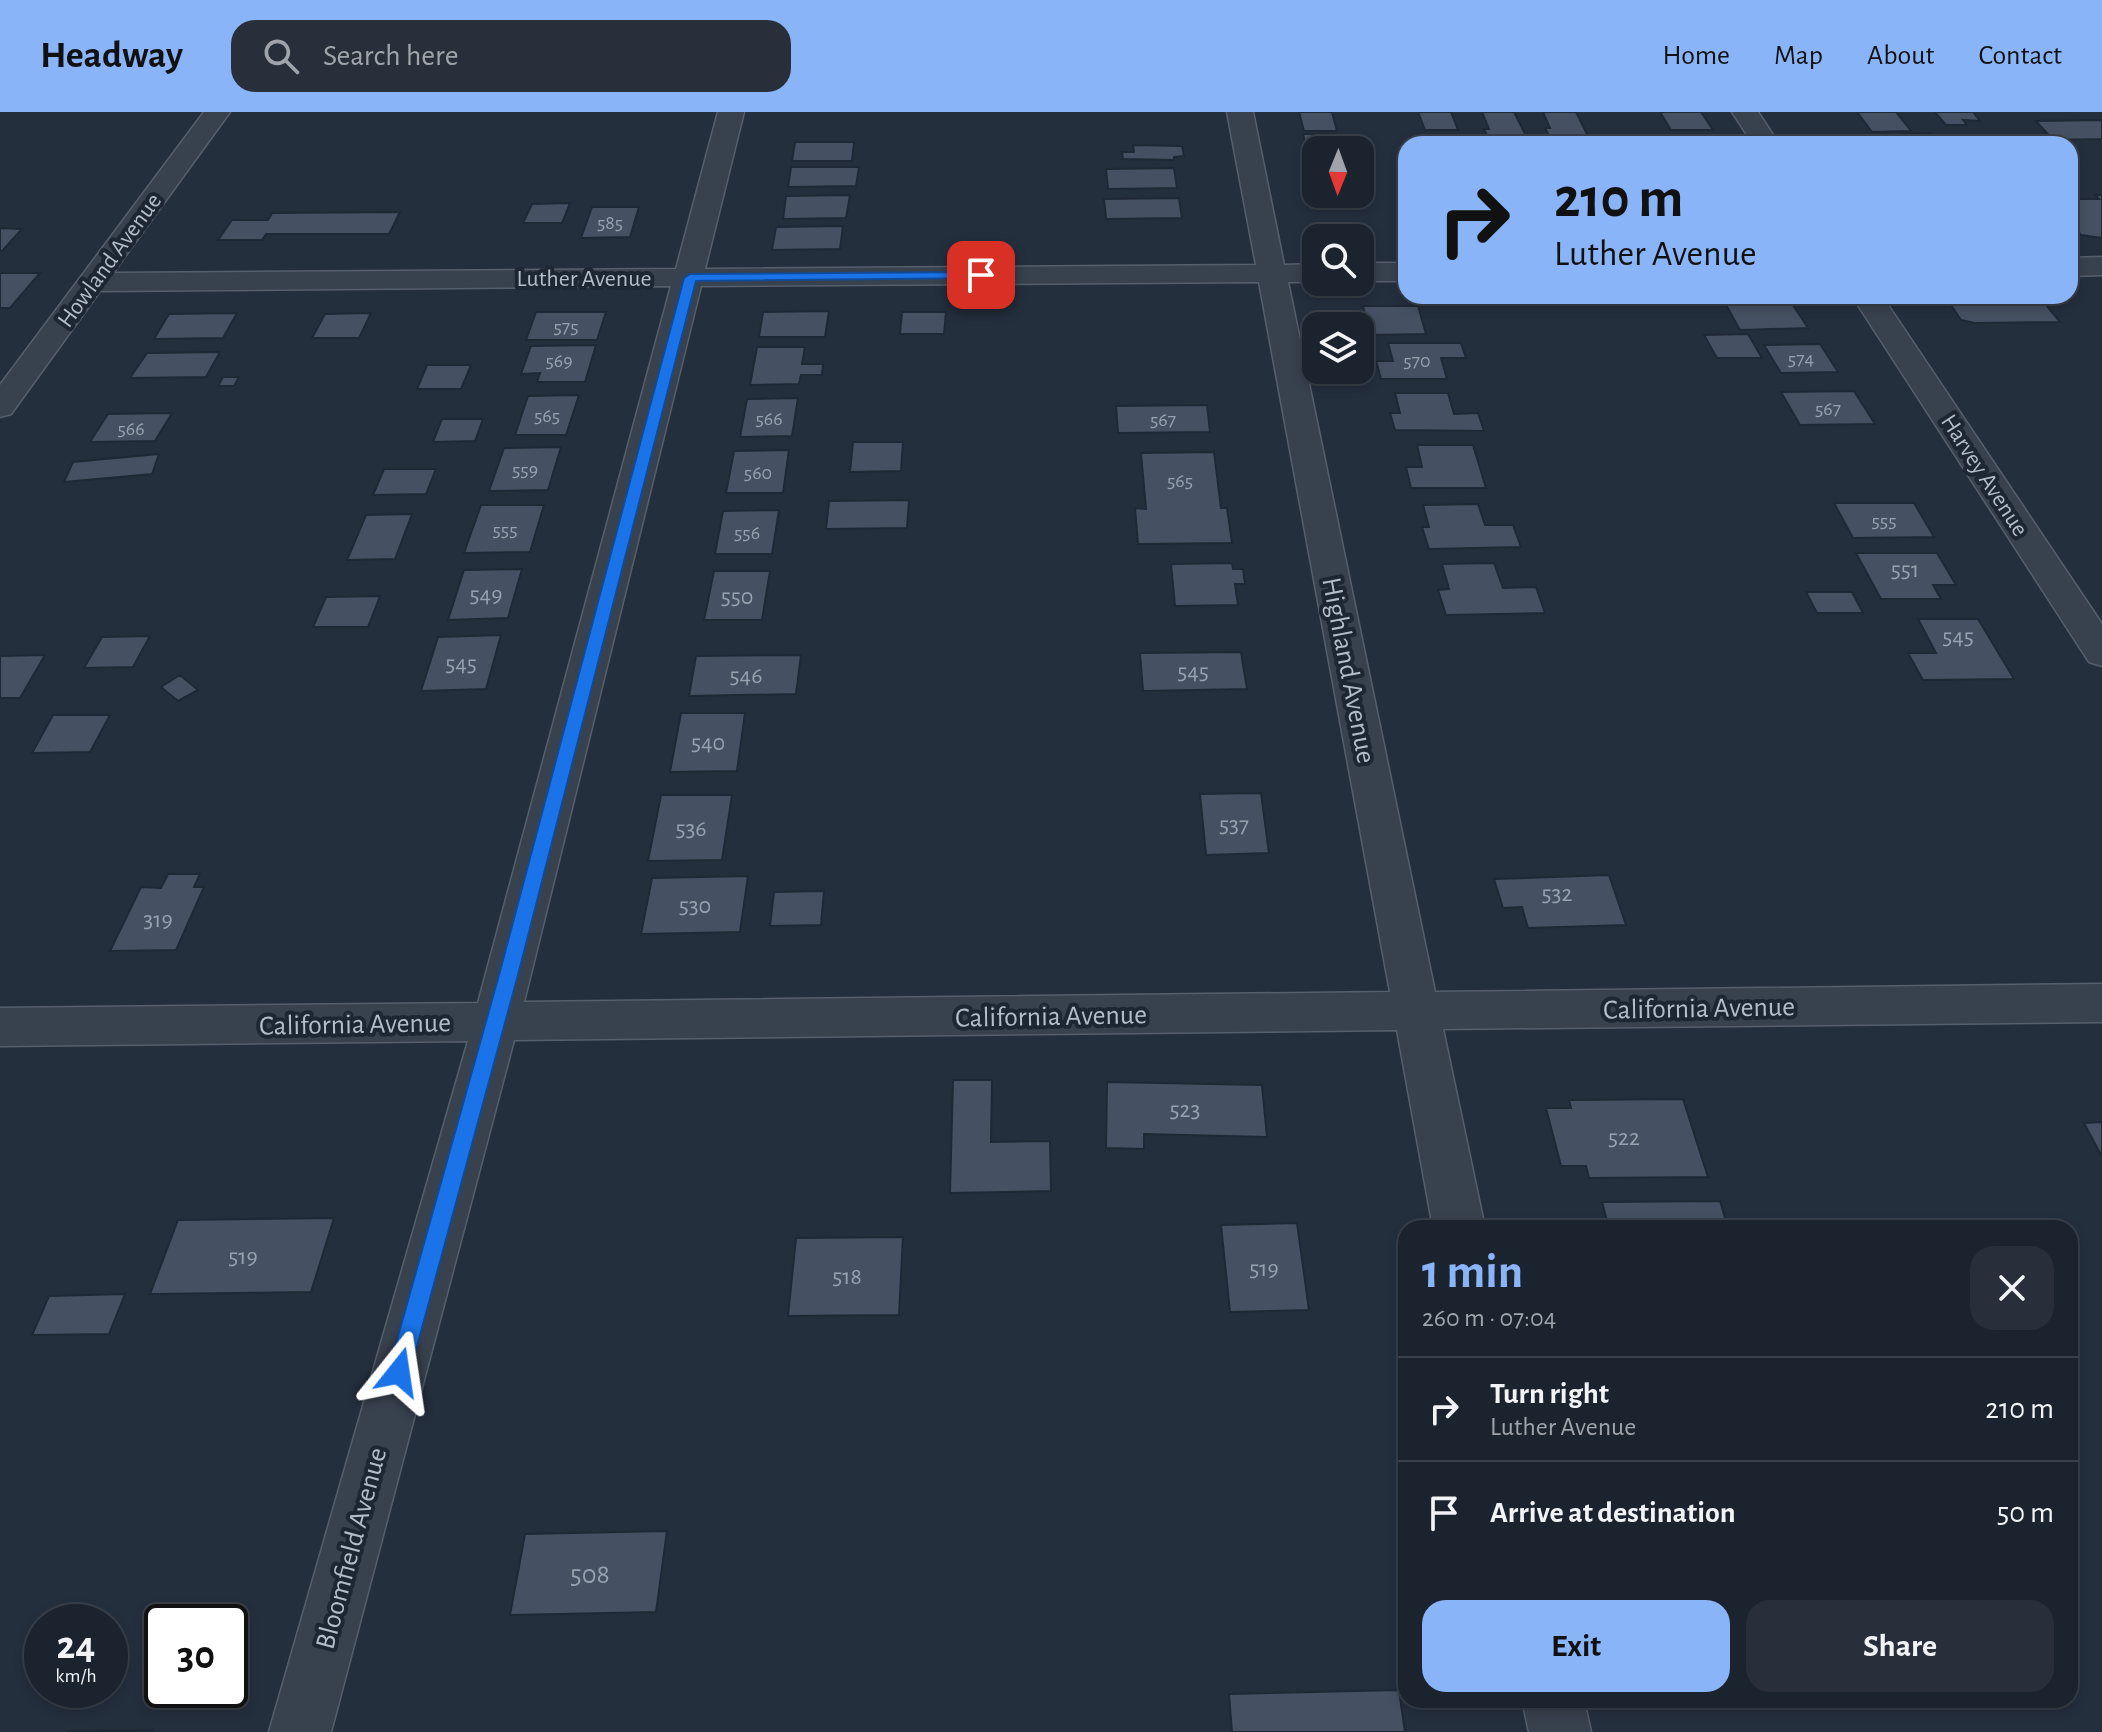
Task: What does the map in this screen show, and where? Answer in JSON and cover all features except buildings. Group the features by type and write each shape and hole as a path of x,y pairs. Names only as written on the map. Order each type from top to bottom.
{"street":[{"name":"Howland Avenue","path":"0,407 217,112"},
{"name":"Bloomfield Avenue","path":"300,1732 496,1021 731,112"},
{"name":"Highland Avenue","path":"1240,112 1457,1220"},
{"path":"1745,112 1761,136"},
{"path":"2078,267 2102,266"},
{"path":"1374,272 1398,272"},
{"name":"Luther Avenue","path":"92,282 1302,273"},
{"name":"Harvey Avenue","path":"1872,304 2102,653"},
{"path":"1,352 40,353"},
{"name":"California Avenue","path":"0,1027 2102,1003"},
{"path":"1555,1708 1560,1732"}],"route":[{"path":"399,1372 509,975 690,278 981,275"}]}
